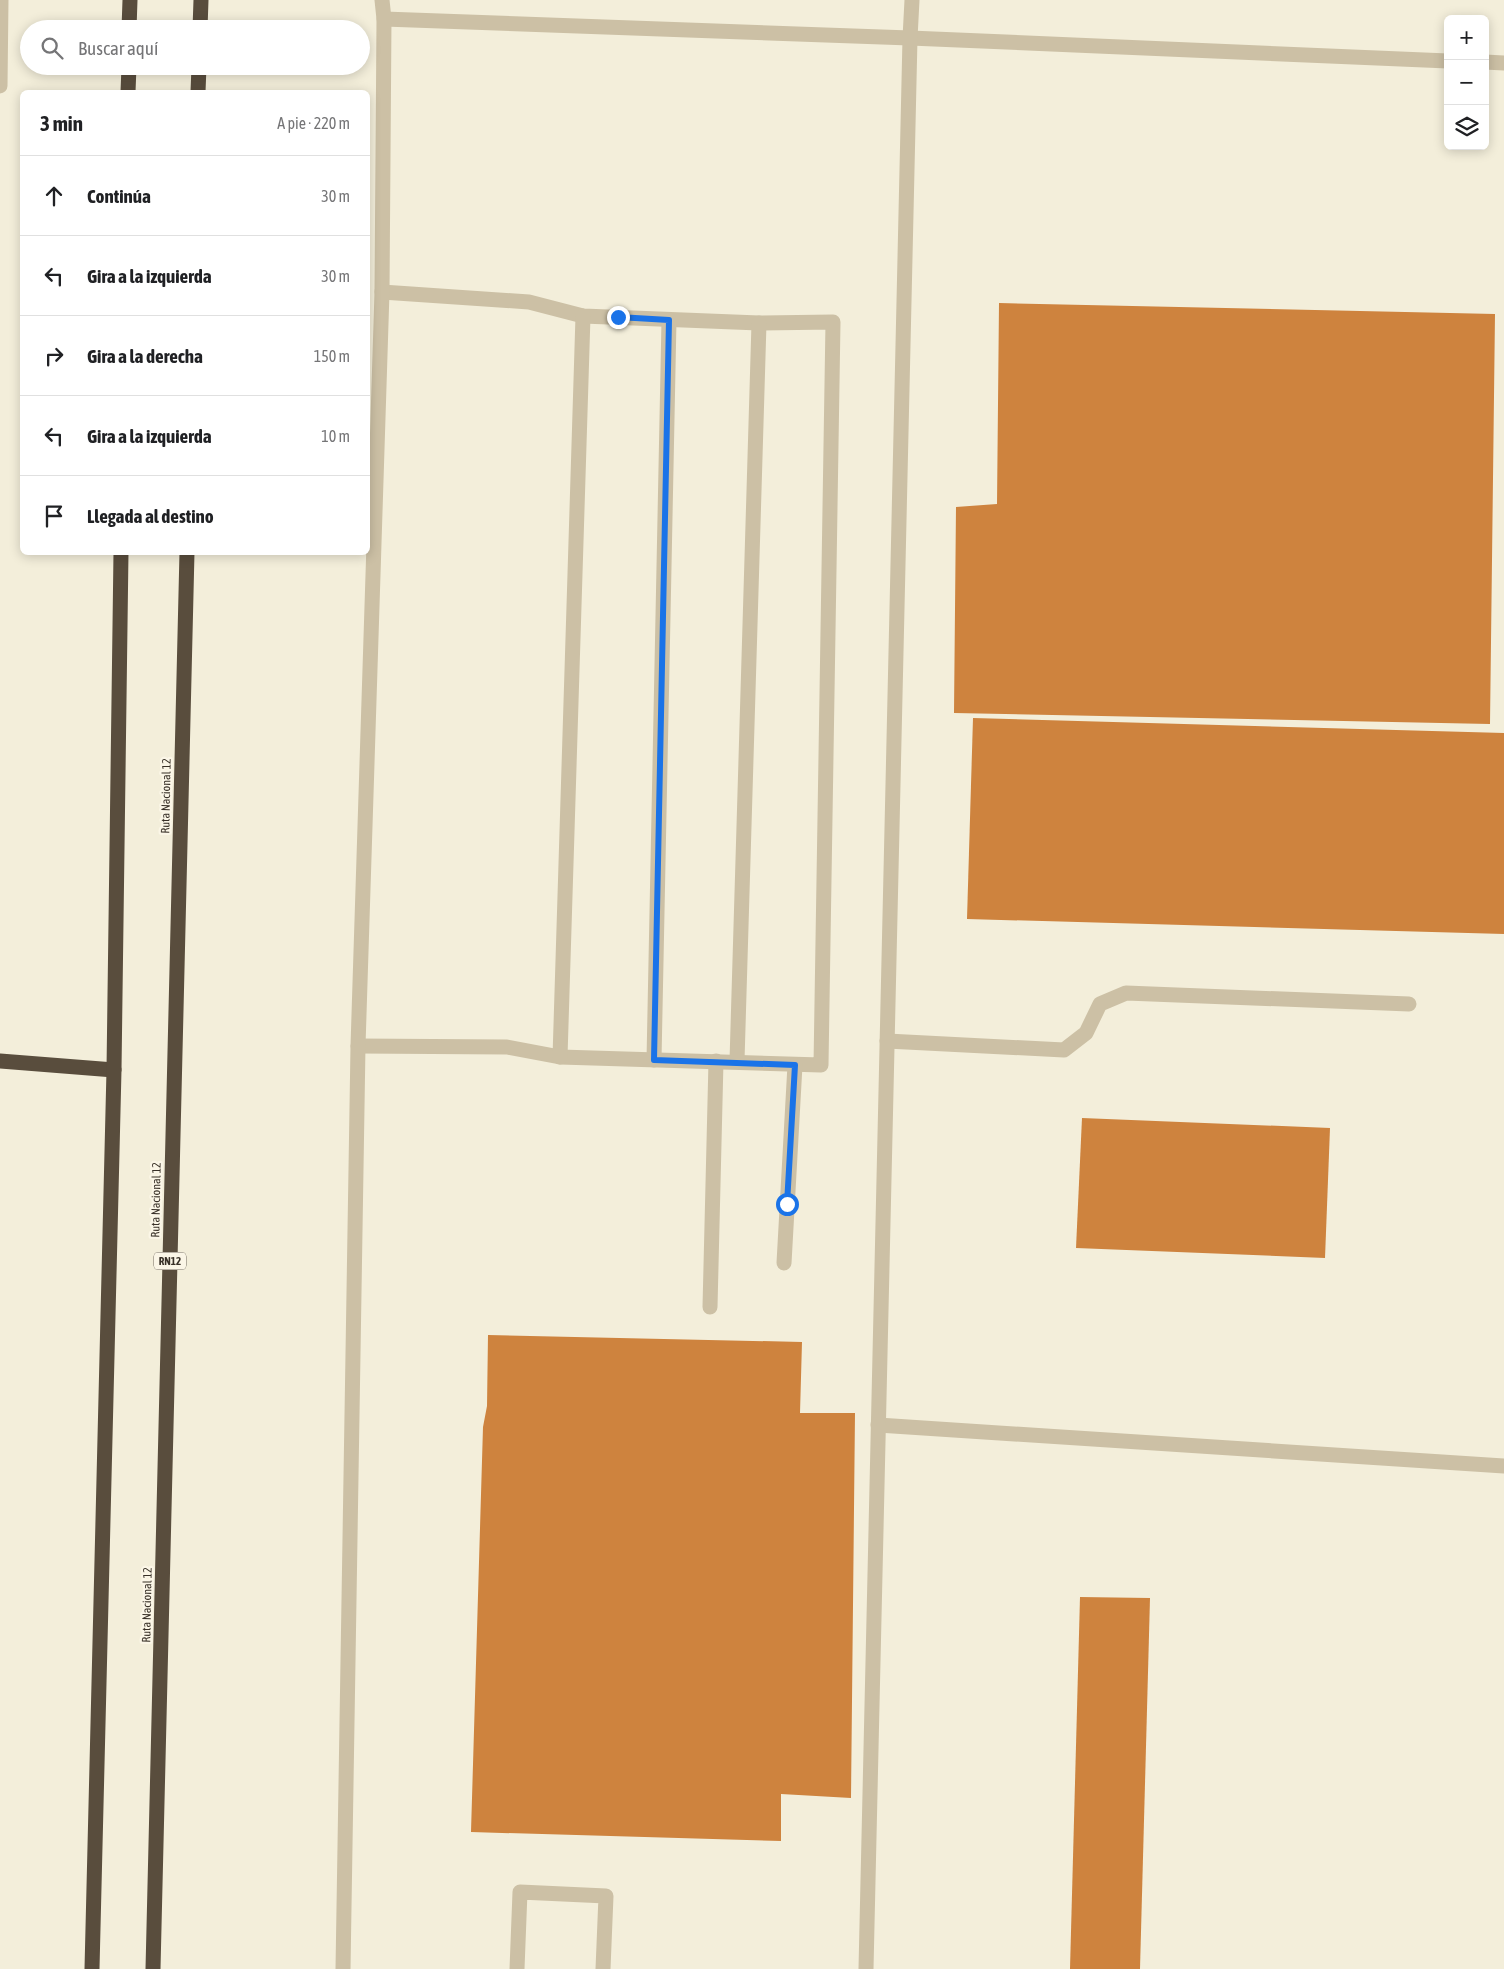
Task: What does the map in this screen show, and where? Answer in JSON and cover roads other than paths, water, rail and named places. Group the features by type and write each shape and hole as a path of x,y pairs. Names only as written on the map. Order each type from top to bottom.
{"highway":[{"path":"129,20 130,0"},
{"path":"200,20 201,0"},
{"path":"128,75 128,90"},
{"path":"198,90 199,75"},
{"path":"92,1969 114,1070 121,555"},
{"name":"Ruta Nacional 12","path":"153,1969 187,555"},
{"path":"0,1061 114,1070"}],"street":[{"path":"0,86 1,0"},
{"path":"343,1969 358,1046 382,292 384,19 382,0"},
{"path":"866,1969 912,0"},
{"path":"384,19 910,38 1444,61"},
{"path":"1489,62 1504,63"},
{"path":"358,1046 507,1047 560,1057 821,1065 832,322 669,320 583,316 529,302 382,292"},
{"path":"560,1057 583,316"},
{"path":"654,1060 669,320"},
{"path":"737,1061 759,322"},
{"path":"887,1040 1064,1050 1086,1033 1100,1004 1126,993 1409,1004"},
{"path":"710,1307 716,1061"},
{"path":"784,1263 795,1065"},
{"path":"878,1425 1504,1466"},
{"path":"517,1969 520,1892 606,1896 604,1969"}]}
